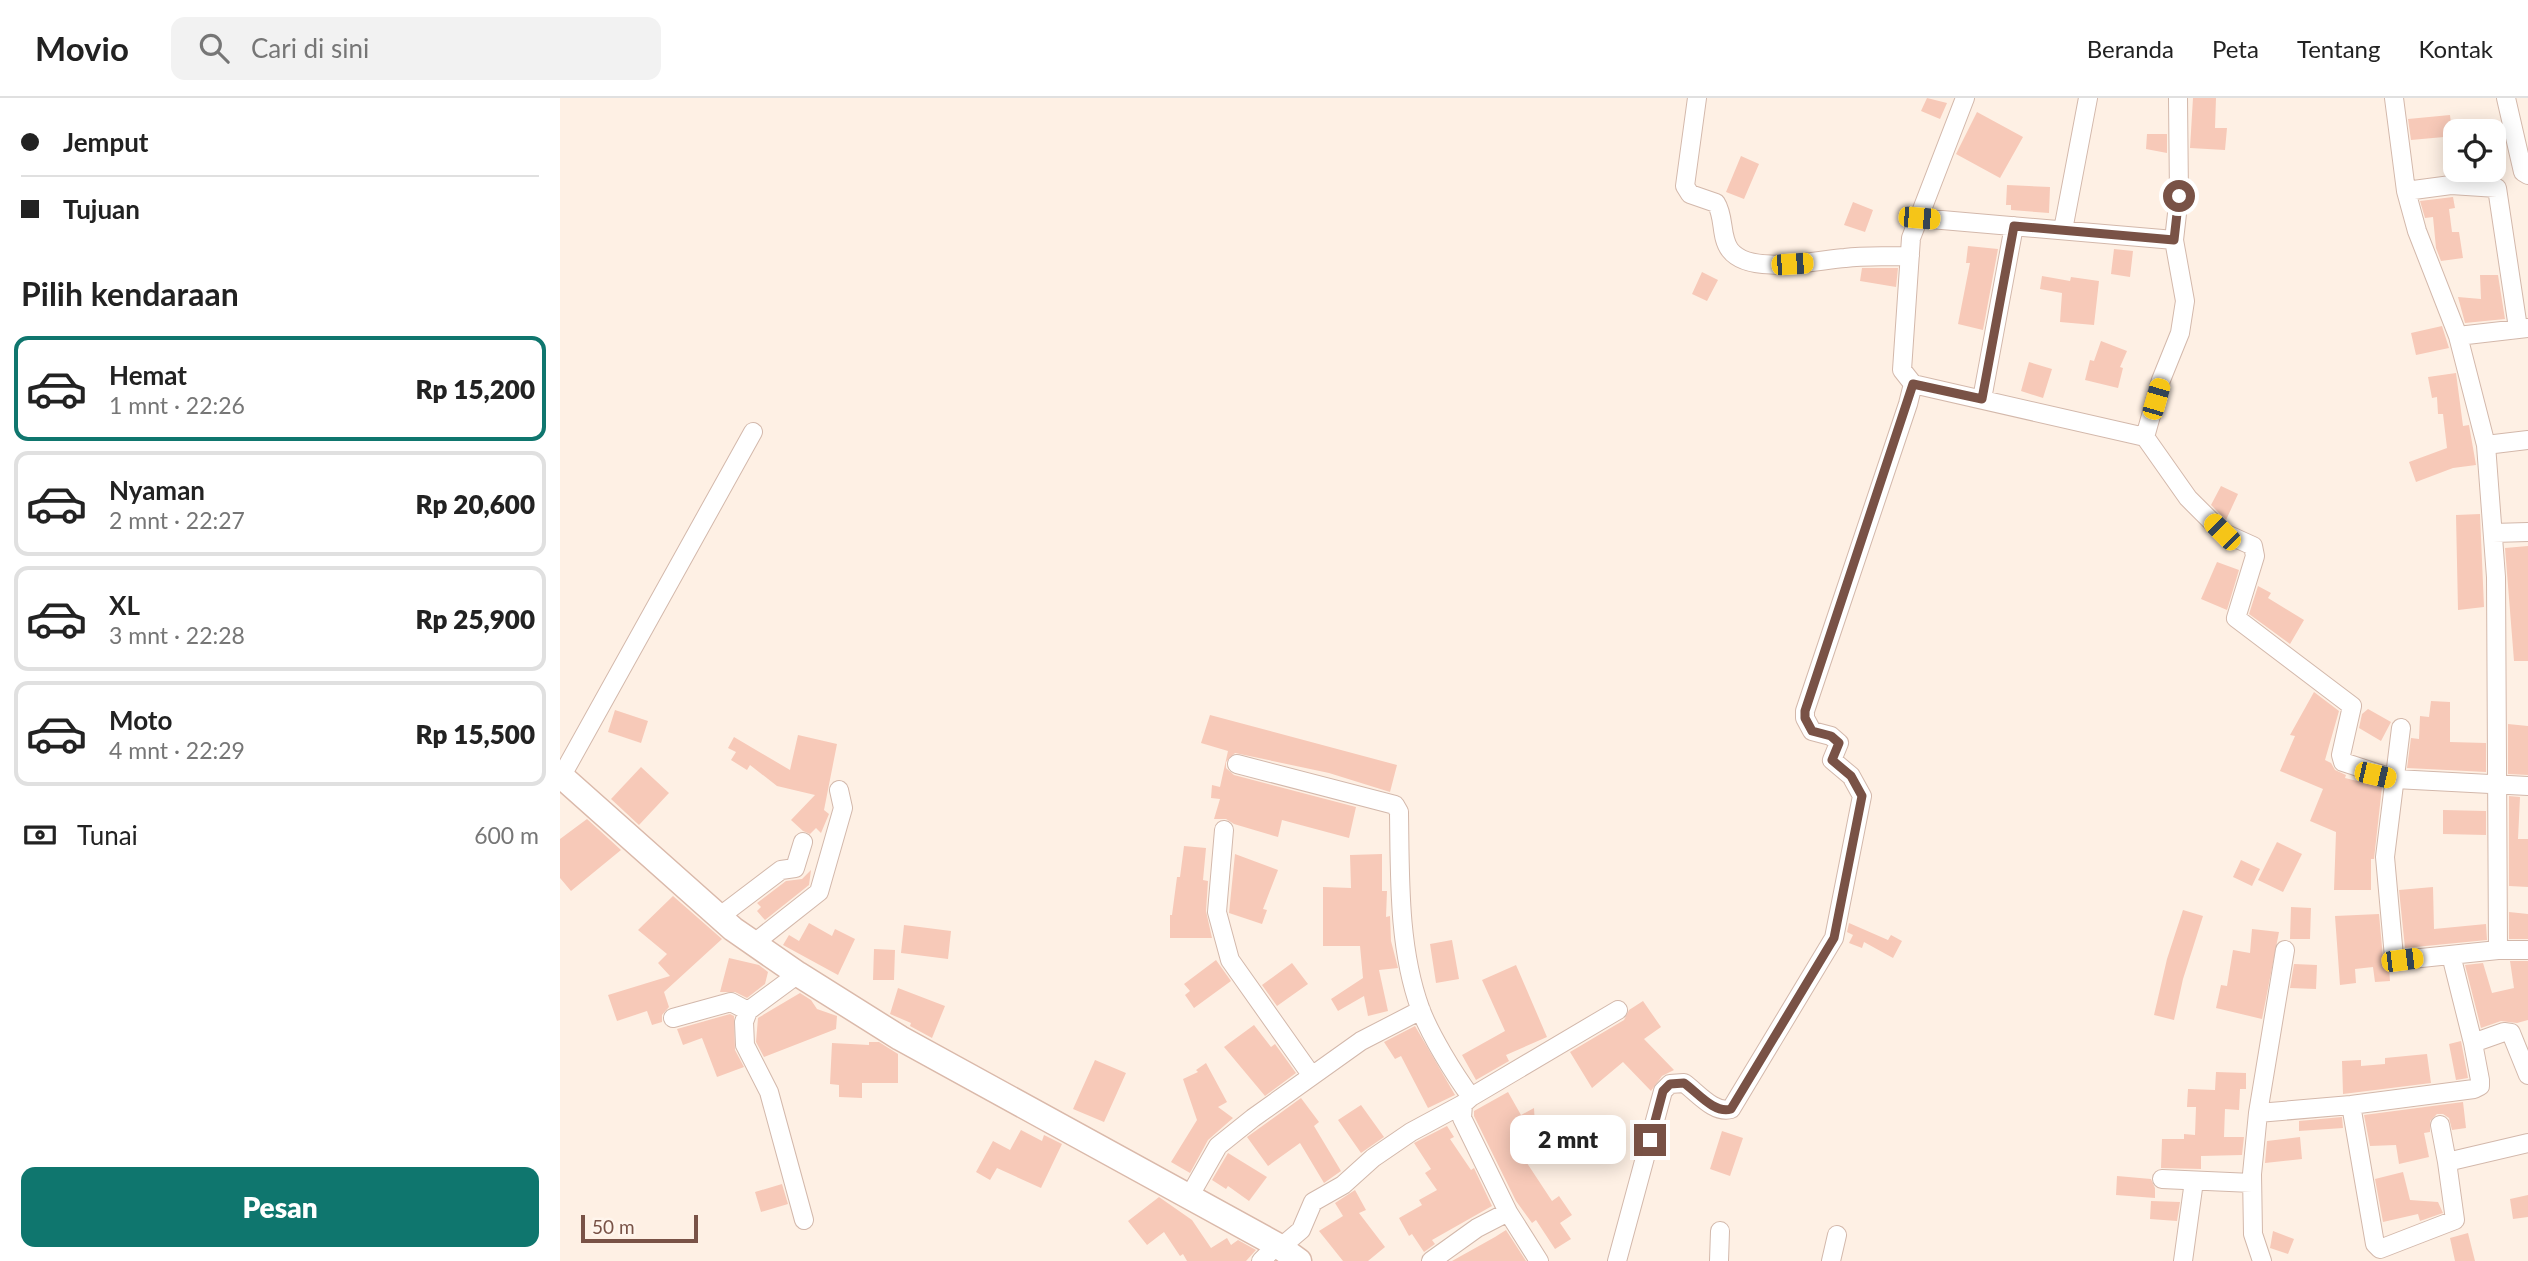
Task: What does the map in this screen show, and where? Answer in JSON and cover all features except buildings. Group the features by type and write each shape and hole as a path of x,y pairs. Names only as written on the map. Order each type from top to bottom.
{"street":[{"path":"1697,98 1685,186 1690,194 1716,203 1727,246 1735,255 1745,260 1777,265 1846,257 1910,256"},
{"path":"1965,98 1911,238 1902,369 1913,384 2145,437 2188,498 2213,524 2222,532 2253,545 2255,556 2236,618 2349,702 2353,712 2341,755 2347,765 2395,779 2528,786"},
{"path":"2063,230 2088,98"},
{"path":"2145,437 2183,317 2185,301 2174,240 2179,196 2178,98"},
{"path":"2394,98 2406,191 2417,231 2458,336 2486,444 2493,533 2496,654 2498,950"},
{"path":"2506,98 2523,172 2528,175"},
{"path":"2406,191 2451,185 2497,188 2523,328 2458,336"},
{"path":"1919,218 2174,240"},
{"path":"1982,399 2014,226"},
{"path":"1616,1261 1663,1091 1670,1084 1684,1083 1715,1108 1723,1111 1731,1109 1834,938 1862,796 1851,776 1832,760 1839,743 1831,736 1812,731 1805,718 1805,711 1913,384"},
{"path":"753,432 561,777 753,944 900,1038 1189,1197 1280,1254 1301,1230 1313,1202 1343,1185 1373,1158 1411,1132 1618,1010"},
{"path":"2486,444 2528,440"},
{"path":"2493,533 2528,532"},
{"path":"2401,728 2385,857 2393,953 2402,960 2498,950 2528,950"},
{"path":"1237,764 1395,805 1399,812 1400,884 1410,970 1421,1010 1467,1100 1462,1118 1508,1212 1539,1261"},
{"path":"753,944 819,892 843,808 839,790"},
{"path":"1224,830 1217,912 1230,960 1312,1076"},
{"path":"719,917 781,870 795,868 803,842"},
{"path":"2262,1261 2253,1234 2252,1183 2258,1113 2285,950"},
{"path":"2258,1113 2351,1105 2480,1086 2473,1042 2451,955"},
{"path":"798,974 748,1011 744,1022 745,1045 769,1092 804,1220"},
{"path":"673,1018 731,1002 748,1011"},
{"path":"1189,1197 1218,1146 1361,1041 1421,1010"},
{"path":"2473,1042 2504,1032 2511,1033 2528,1075"},
{"path":"2351,1105 2375,1244 2380,1249 2455,1220 2440,1125"},
{"path":"2447,1162 2528,1143"},
{"path":"2162,1179 2252,1183"},
{"path":"2183,1261 2194,1181"},
{"path":"1431,1261 1477,1228 1508,1212"},
{"path":"1719,1261 1720,1231"},
{"path":"1831,1261 1837,1235"}],"route":[{"path":"1650,1140 1663,1091 1675,1082 1684,1083 1715,1108 1723,1111 1731,1109 1834,938 1862,796 1851,776 1832,760 1839,743 1831,736 1812,731 1805,718 1805,711 1913,384 1982,399 2014,226 2174,240 2179,196"}]}
